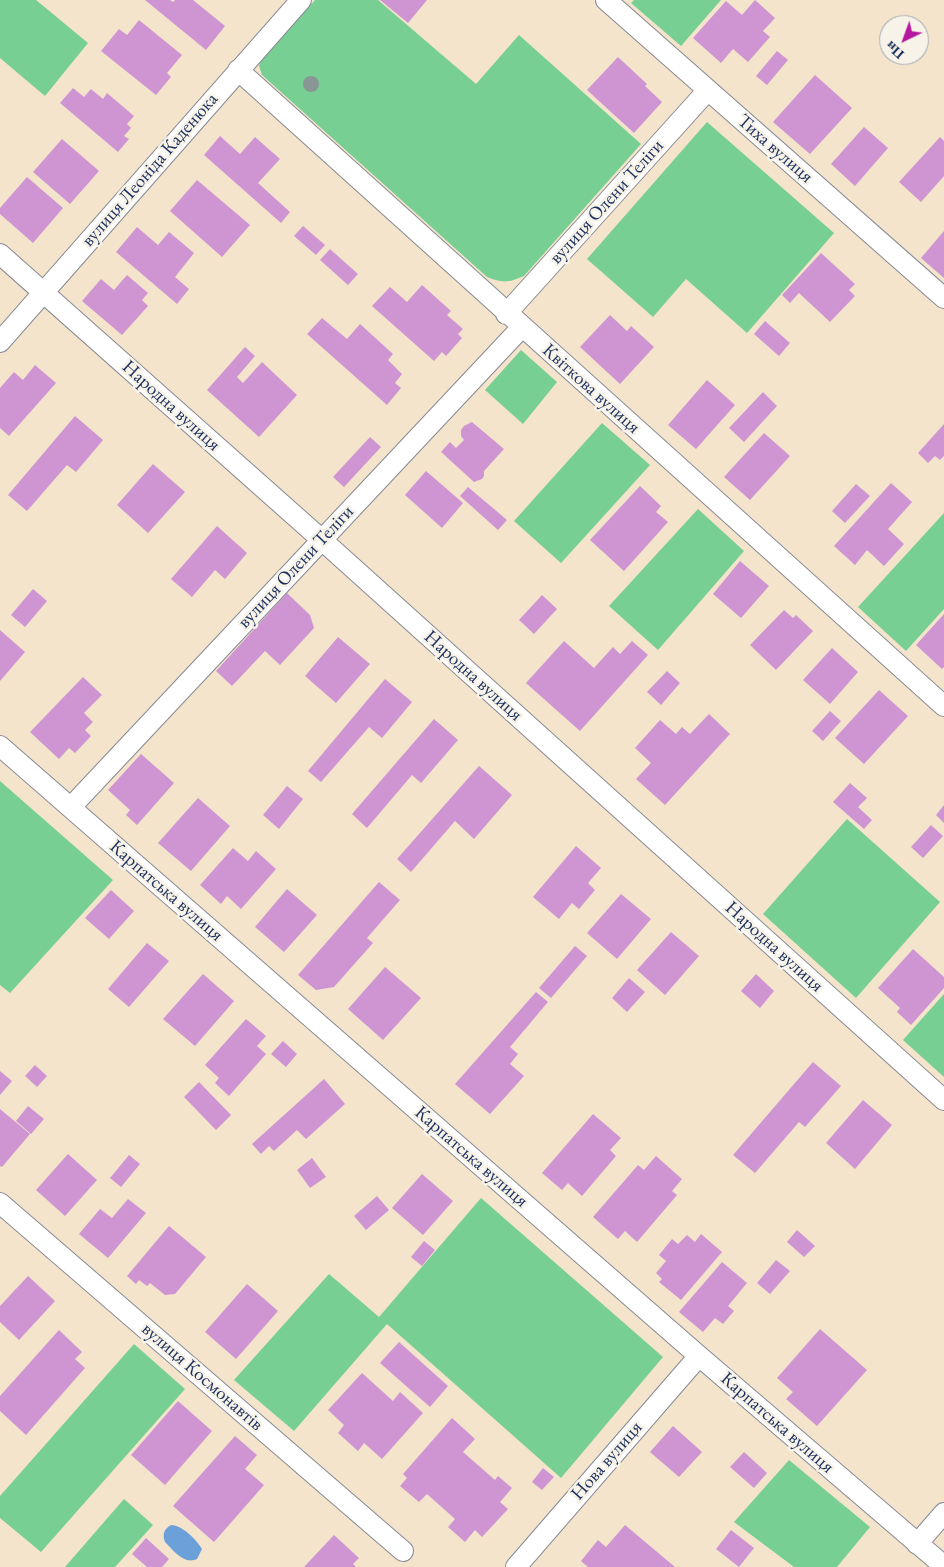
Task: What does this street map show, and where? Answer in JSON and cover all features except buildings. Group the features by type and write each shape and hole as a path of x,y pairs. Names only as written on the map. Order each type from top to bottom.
{"street":[{"name":"вулиця Леоніда Каденюка","path":"0,342 301,0"},
{"name":"Тиха вулиця","path":"606,0 944,298"},
{"name":"Квіткова вулиця","path":"238,70 506,314 944,706"},
{"name":"вулиця Олени Теліги","path":"506,314 708,90"},
{"name":"Народна вулиця","path":"0,254 322,540 944,1100"},
{"name":"вулиця Олени Теліги","path":"70,807 522,327"},
{"name":"Карпатська вулиця","path":"0,746 699,1356 916,1544 944,1566"},
{"name":"вулиця Космонавтів","path":"0,1203 403,1551"},
{"name":"Нова вулиця","path":"516,1567 699,1356"},
{"path":"916,1544 944,1513"}],"green space":[{"path":"0,0 36,0 88,43 45,96 0,58"},
{"path":"315,0 378,0 476,84 519,35 641,144 524,276 505,281 487,277 262,75 259,66 261,60"},
{"path":"634,0 721,0 681,46 631,3"},
{"path":"707,122 834,233 747,333 686,279 653,317 587,259"},
{"path":"521,350 557,382 523,424 485,390"},
{"path":"602,423 650,465 561,563 514,521"},
{"path":"698,509 744,551 658,650 609,606"},
{"path":"944,513 944,609 906,651 858,607"},
{"path":"0,781 113,880 10,993 0,985"},
{"path":"847,819 940,902 856,998 763,914"},
{"path":"944,994 944,1077 903,1040"},
{"path":"481,1198 663,1357 561,1478 387,1324 294,1431 234,1380 329,1274 379,1317"},
{"path":"134,1344 185,1389 41,1552 0,1518 0,1496"},
{"path":"789,1460 870,1527 837,1567 794,1567 734,1522"},
{"path":"124,1499 153,1525 115,1567 65,1567"}],"water":[{"path":"171,1525 180,1527 200,1545 202,1549 197,1559 184,1559 165,1542 164,1532"}]}
